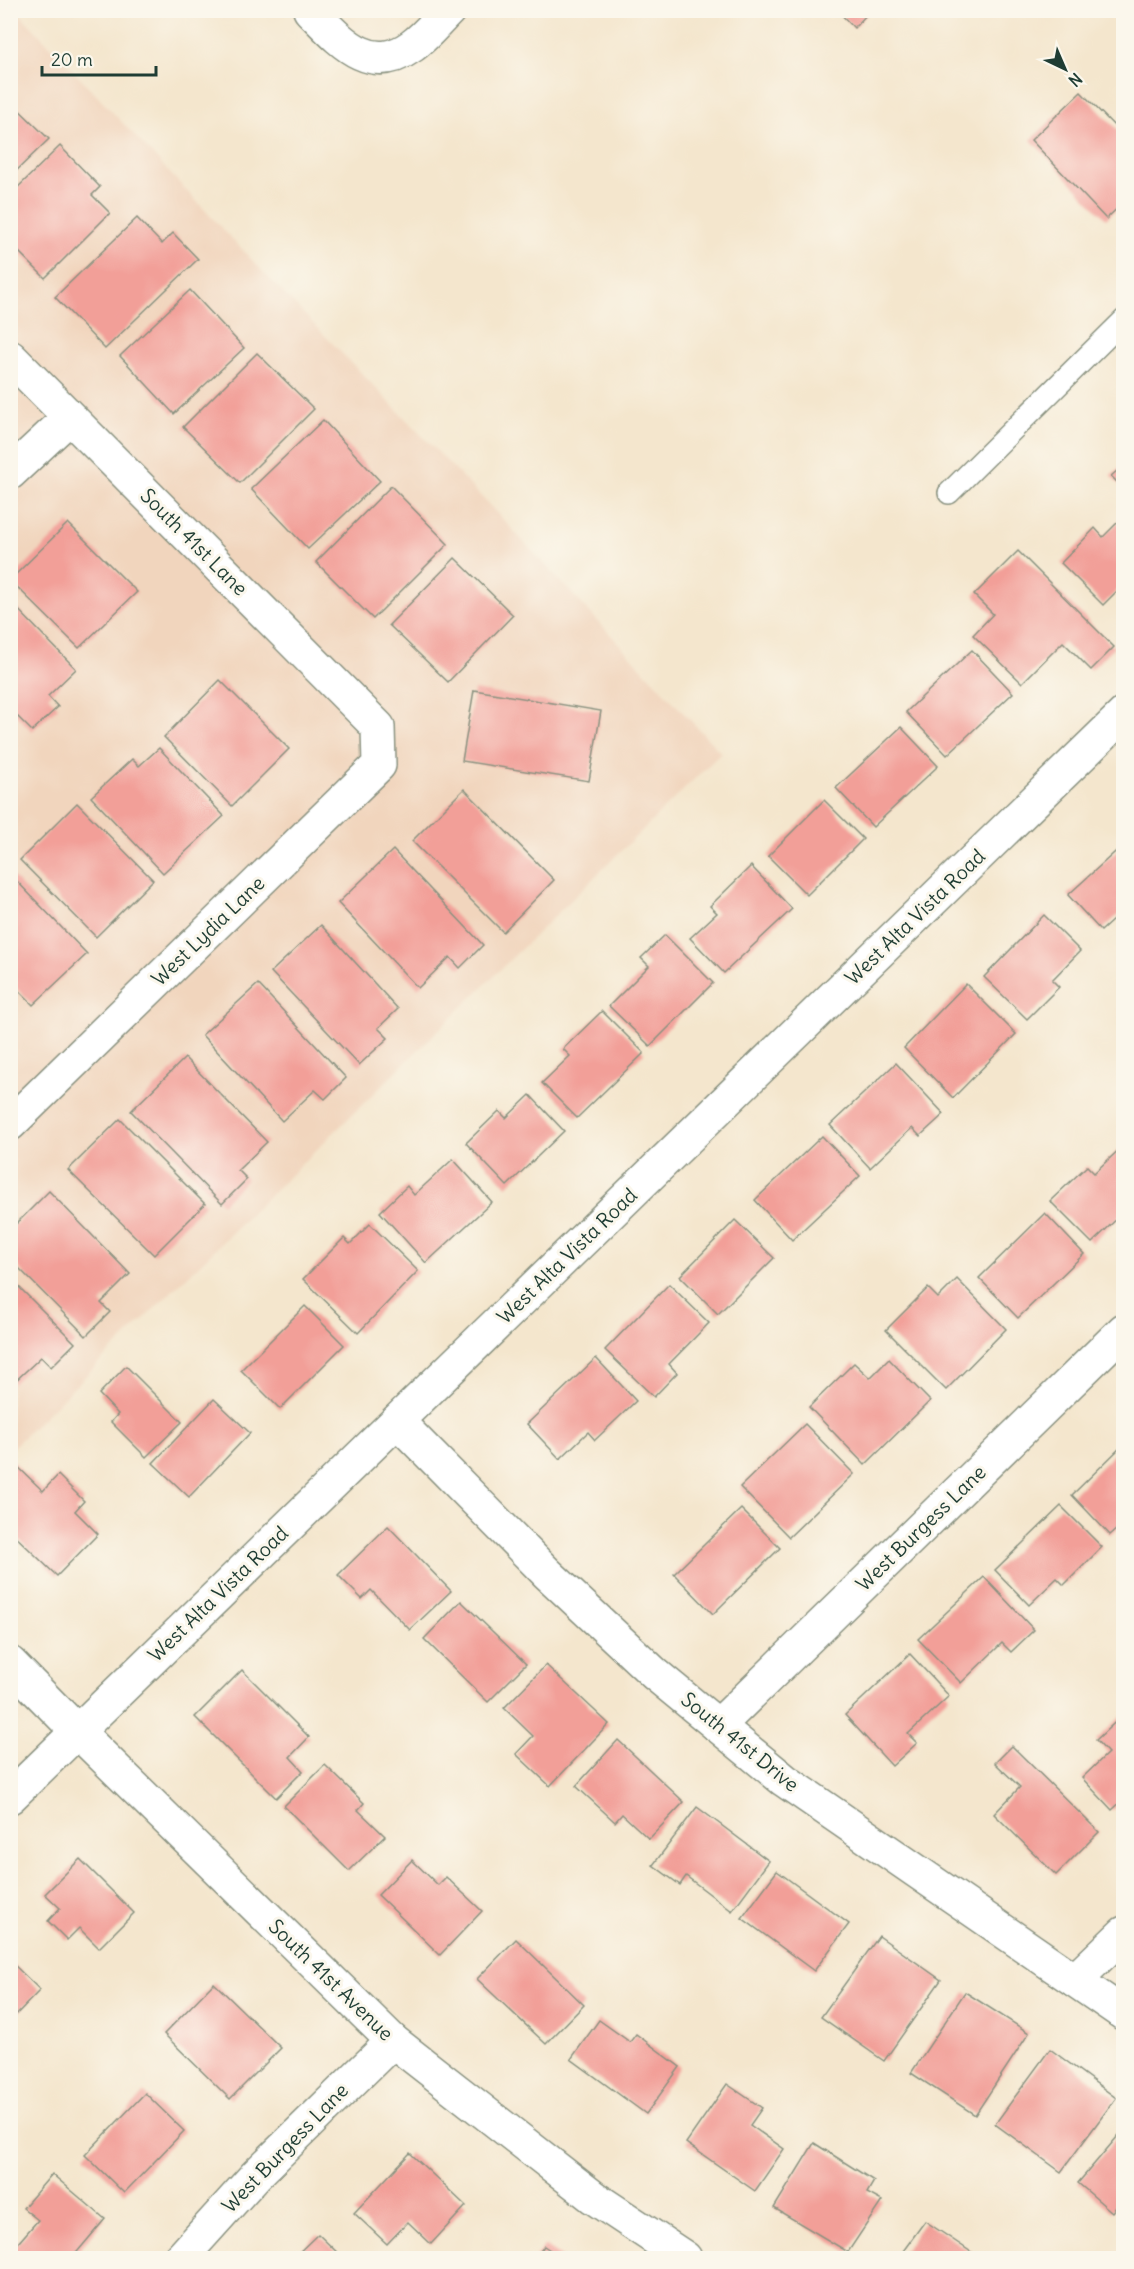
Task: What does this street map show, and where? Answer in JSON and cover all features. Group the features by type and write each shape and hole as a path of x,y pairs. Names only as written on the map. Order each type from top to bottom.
{"street":[{"path":"310,10 354,50 364,56 380,59 397,55 412,46 448,10"},
{"name":"South 41st Lane","path":"10,357 378,727"},
{"path":"10,473 69,418"},
{"name":"West Alta Vista Road","path":"10,1797 1124,714"},
{"name":"West Lydia Lane","path":"10,1124 379,765 378,727"},
{"name":"West Burgess Lane","path":"718,1726 1124,1330"},
{"name":"South 41st Drive","path":"397,1421 547,1573 655,1674 784,1780 1124,2014"},
{"name":"South 41st Avenue","path":"10,1663 393,2042 593,2197 685,2259"},
{"path":"1075,1980 1124,1933"},
{"name":"West Burgess Lane","path":"181,2259 256,2175 393,2042"}],"lane":[{"path":"950,493 1124,320"}],"shaded area":[{"path":"16,10 268,277 494,510 721,753 11,1449 10,11"}],"building":[{"path":"837,10 871,10 854,28"},
{"path":"1081,92 1124,136 1124,202 1106,219 1031,140"},
{"path":"10,101 49,139 10,177"},
{"path":"60,146 100,187 92,195 110,213 45,278 10,243 10,195"},
{"path":"137,218 162,244 173,233 198,259 105,349 55,297"},
{"path":"190,290 244,348 174,414 120,356"},
{"path":"257,353 314,409 240,483 183,427"},
{"path":"323,420 380,481 308,549 251,489"},
{"path":"1124,465 1124,489 1111,476"},
{"path":"391,486 448,544 373,619 316,562"},
{"path":"1124,516 1124,584 1103,605 1061,563 1095,528 1103,537"},
{"path":"68,523 137,592 79,648 10,580"},
{"path":"1018,551 1114,647 1091,670 1063,642 1022,683 973,635 993,614 974,595"},
{"path":"455,558 513,615 448,682 389,625"},
{"path":"10,601 76,669 48,696 58,707 32,731 10,709"},
{"path":"972,650 1013,693 947,755 906,712"},
{"path":"220,680 289,749 232,806 164,737"},
{"path":"474,690 601,711 589,781 462,761"},
{"path":"901,727 938,766 873,827 836,788"},
{"path":"159,748 224,816 163,873 91,797 132,759 139,766"},
{"path":"464,789 554,880 503,932 412,841"},
{"path":"824,800 863,839 807,895 768,856"},
{"path":"77,803 153,880 96,937 20,860"},
{"path":"1124,844 1124,910 1101,931 1068,895"},
{"path":"393,850 483,945 460,968 450,957 418,988 338,903"},
{"path":"751,866 792,909 724,973 690,938 717,913 710,906"},
{"path":"10,874 87,954 33,1005 10,982"},
{"path":"1044,915 1080,951 1052,980 1059,987 1027,1019 984,977"},
{"path":"321,925 398,1009 378,1028 388,1038 359,1065 271,972"},
{"path":"665,935 713,983 650,1046 609,1006 649,966 641,958"},
{"path":"258,984 346,1078 325,1099 315,1090 282,1121 202,1035"},
{"path":"966,984 1016,1034 953,1098 904,1048"},
{"path":"602,1011 644,1053 577,1118 542,1083 570,1056 563,1049"},
{"path":"185,1058 267,1142 238,1170 247,1179 222,1204 131,1111"},
{"path":"896,1063 944,1114 920,1136 912,1128 870,1168 830,1125"},
{"path":"530,1095 564,1131 507,1186 466,1143 499,1111 506,1118"},
{"path":"120,1119 205,1204 154,1255 68,1170"},
{"path":"822,1136 860,1176 792,1240 755,1200"},
{"path":"1124,1145 1124,1212 1092,1243 1050,1201 1087,1166 1094,1173"},
{"path":"453,1159 492,1202 426,1263 380,1212 407,1186 414,1195"},
{"path":"49,1191 130,1274 101,1303 110,1312 86,1336 10,1259 10,1230"},
{"path":"1045,1213 1084,1254 1018,1318 979,1278"},
{"path":"735,1220 774,1258 718,1314 680,1276"},
{"path":"370,1224 418,1271 358,1333 303,1279 344,1238 350,1244"},
{"path":"10,1278 75,1343 51,1367 41,1357 12,1384"},
{"path":"957,1279 1006,1329 946,1390 886,1330 928,1288 938,1298"},
{"path":"669,1284 709,1323 669,1364 677,1373 654,1397 605,1350"},
{"path":"305,1306 344,1345 280,1409 241,1370"},
{"path":"596,1358 636,1401 595,1440 588,1432 560,1459 527,1424"},
{"path":"889,1359 930,1401 865,1465 809,1407 854,1363 870,1378"},
{"path":"126,1366 182,1422 146,1457 111,1422 118,1414 99,1394"},
{"path":"214,1399 250,1433 189,1497 153,1463"},
{"path":"805,1424 854,1474 789,1537 740,1487"},
{"path":"1124,1444 1124,1523 1110,1535 1072,1495"},
{"path":"13,1462 43,1491 58,1475 84,1501 75,1511 98,1534 57,1576 10,1531 10,1465"},
{"path":"1061,1506 1102,1547 1064,1585 1057,1578 1029,1605 995,1570"},
{"path":"741,1509 780,1548 713,1614 674,1574"},
{"path":"388,1526 451,1591 410,1630 371,1590 362,1599 338,1575"},
{"path":"984,1577 1034,1630 1011,1652 1002,1643 961,1683 918,1639"},
{"path":"461,1601 526,1664 488,1702 424,1639"},
{"path":"910,1654 949,1696 908,1734 917,1743 892,1766 845,1715"},
{"path":"546,1665 609,1724 550,1786 516,1754 533,1736 504,1708"},
{"path":"242,1670 309,1737 290,1757 303,1771 276,1798 195,1717"},
{"path":"1124,1714 1124,1799 1112,1810 1082,1778 1108,1753 1096,1740"},
{"path":"618,1740 684,1802 649,1839 622,1814 615,1822 576,1786"},
{"path":"1012,1746 1099,1832 1056,1875 994,1814 1020,1787 995,1763"},
{"path":"325,1765 364,1803 358,1810 385,1836 349,1871 284,1806"},
{"path":"697,1807 769,1861 732,1911 686,1876 680,1885 653,1865"},
{"path":"80,1859 134,1913 99,1948 79,1928 67,1940 48,1921 60,1908 45,1894"},
{"path":"412,1860 438,1885 446,1877 482,1911 440,1955 378,1895"},
{"path":"777,1871 849,1924 814,1971 742,1918"},
{"path":"879,1936 941,1980 884,2061 821,2017"},
{"path":"516,1939 584,2005 546,2044 477,1979"},
{"path":"10,1961 40,1990 10,2021"},
{"path":"214,1983 281,2048 230,2099 164,2034"},
{"path":"965,1992 1029,2033 975,2115 911,2073"},
{"path":"599,2020 630,2042 636,2034 680,2067 646,2114 571,2059"},
{"path":"1050,2049 1116,2098 1061,2172 995,2124"},
{"path":"727,2084 762,2108 750,2125 784,2149 755,2191 686,2143"},
{"path":"145,2093 184,2131 124,2193 85,2155"},
{"path":"1124,2129 1124,2198 1112,2212 1078,2183"},
{"path":"814,2143 874,2181 867,2193 882,2201 848,2252 774,2208"},
{"path":"410,2153 466,2206 431,2244 408,2222 387,2244 354,2213"},
{"path":"52,2174 105,2219 72,2258 22,2258 12,2250 38,2220 23,2208"},
{"path":"925,2221 980,2258 898,2258"},
{"path":"318,2234 343,2258 293,2258"},
{"path":"544,2246 562,2258 535,2258"}]}
